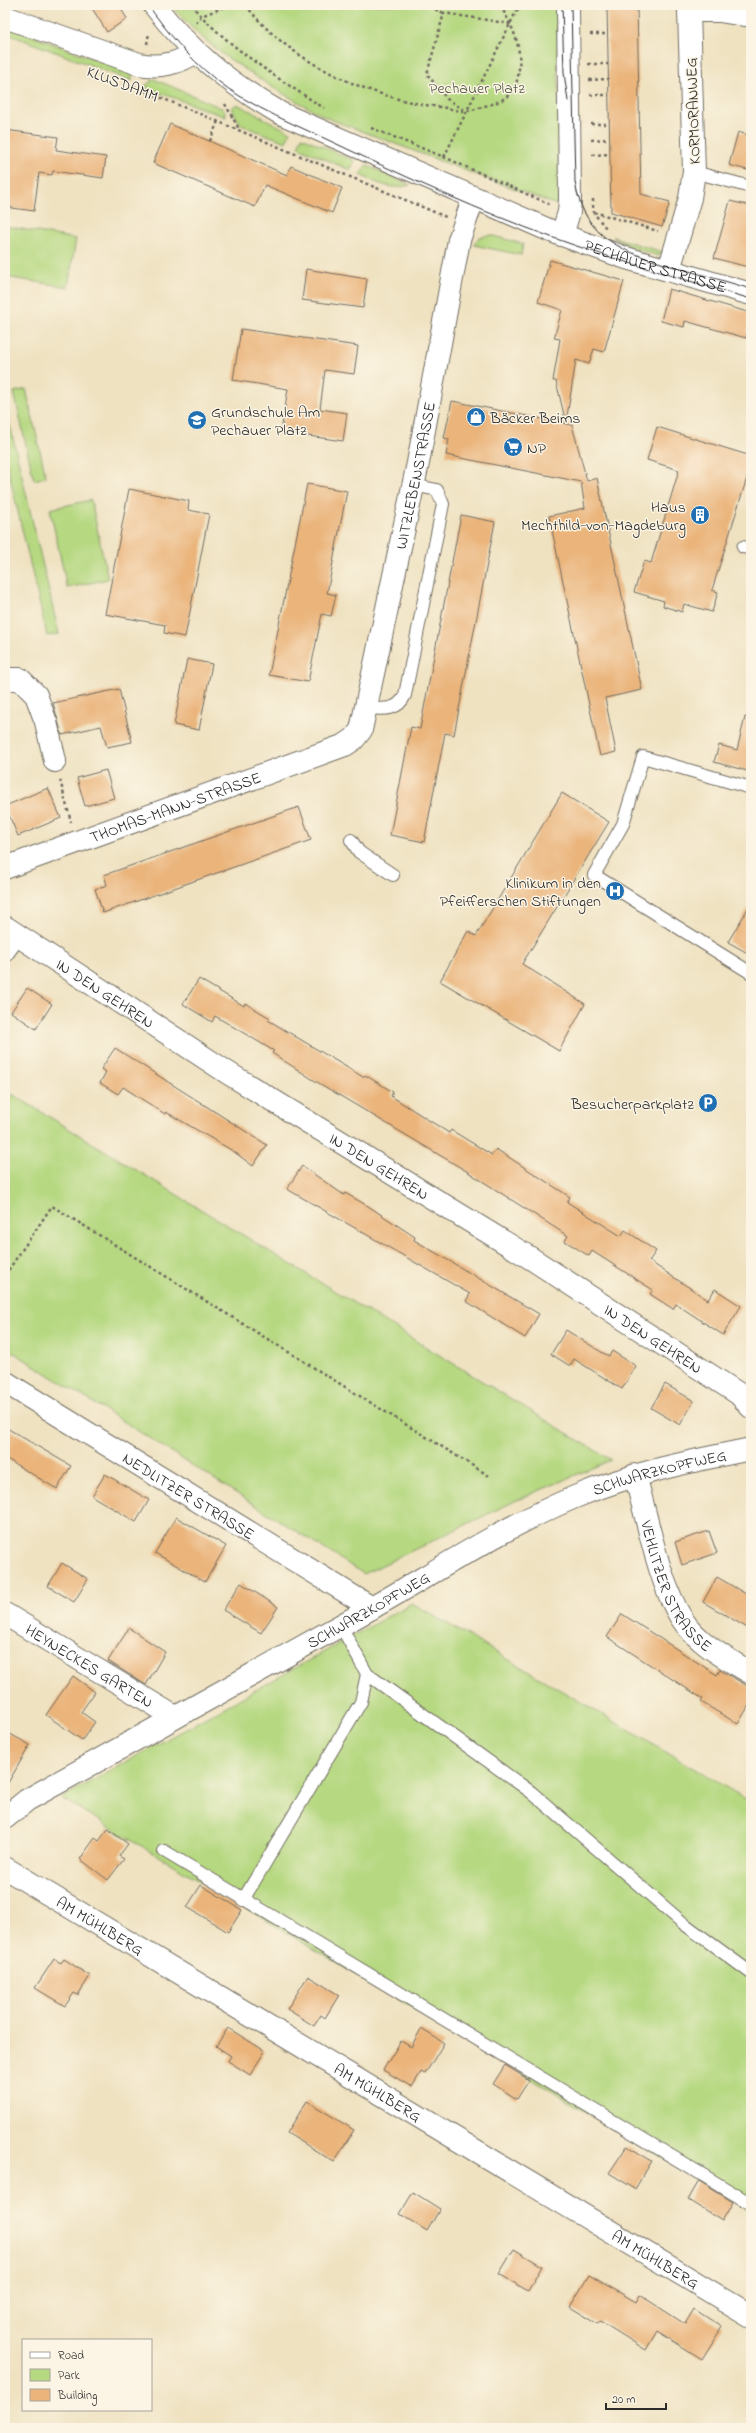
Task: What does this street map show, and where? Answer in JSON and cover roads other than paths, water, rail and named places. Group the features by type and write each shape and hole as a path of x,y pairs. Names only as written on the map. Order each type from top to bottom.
{"street":[{"path":"154,5 189,46 239,88 280,113 473,199 562,236 569,212 570,200 568,5"},
{"name":"KORMORANWEG","path":"669,270 690,198 694,172 689,11 719,11 751,16"},
{"name":"KLUSDAMM","path":"12,14 139,64 150,66 168,64 189,46"},
{"name":"WITZLEBENSTRASSE","path":"345,745 354,740 361,730 413,485 463,224 473,199"},
{"name":"PECHAUER STRASSE","path":"562,236 751,294"},
{"path":"5,679 20,679 36,695 46,722 55,761"},
{"name":"THOMAS-MANN-STRASSE","path":"5,868 345,745"},
{"name":"IN DEN GEHREN","path":"13,932 228,1073 532,1260 739,1394 751,1407"},
{"name":"NEDLITZER STRASSE","path":"5,1382 372,1608"},
{"name":"SCHWARZKOPFWEG","path":"5,1818 27,1800 341,1626 441,1566 526,1520 575,1497 635,1475 751,1449"},
{"name":"VEHLITZER STRASSE","path":"635,1475 666,1584 682,1620 713,1651 751,1673"},
{"name":"HEYNECKES GARTEN","path":"5,1614 175,1717"},
{"name":"AM MÜHLBERG","path":"5,1868 751,2316"}],"lane":[{"path":"694,172 751,187"},
{"path":"366,708 393,708 399,704 405,695 443,504 437,490 413,485"},
{"path":"751,788 643,757 623,824 594,875 751,973"},
{"path":"351,840 359,852 393,875"},
{"path":"5,957 13,932"},
{"path":"341,1626 367,1674 531,1792 683,1923 751,1973"},
{"path":"243,1900 362,1702 367,1674"},
{"path":"164,1851 243,1900 751,2204"}],"tram line":[{"path":"148,5 178,44 204,70 228,89 276,116 419,182 524,227 651,270 751,299"},
{"path":"562,5 564,73 568,101"},
{"path":"571,5 575,182 580,202 587,218 597,230 610,241 639,256 751,289"}],"place":[{"name":"Bäcker Beims","path":"476,417"},
{"name":"Grundschule Am Pechauer Platz","path":"197,420"},
{"name":"NP","path":"513,447"},
{"name":"Haus Mechthild-von-Magdeburg","path":"700,515"},
{"name":"Klinikum in den Pfeifferschen Stiftungen","path":"615,891"},
{"name":"Besucherparkplatz","path":"708,1103"}],"park label":[{"name":"Pechauer Platz","path":"477,87"}]}
